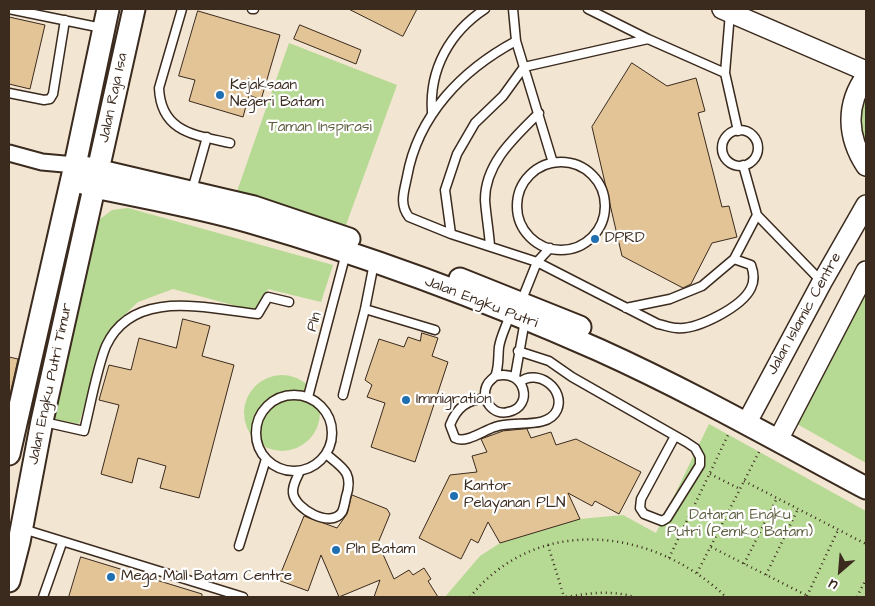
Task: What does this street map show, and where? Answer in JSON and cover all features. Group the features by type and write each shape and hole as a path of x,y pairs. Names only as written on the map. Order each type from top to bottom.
{"main road":[{"name":"Jalan Raja Isa","path":"97,178 134,9"},
{"name":"Jalan Raja Isa","path":"74,172 106,19"},
{"name":"Jalan Engku Putri","path":"74,172 249,221 518,313 616,343 776,434 866,488"},
{"name":"Jalan Engku Putri Timur","path":"9,454 74,172"},
{"name":"Jalan Engku Putri","path":"97,178 191,192 272,213 397,255 518,313"},
{"name":"Jalan Engku Putri Timur","path":"9,581 42,422 97,178"},
{"name":"Jalan Engku Putri","path":"776,434 866,471"}],"street":[{"path":"726,11 866,71"},
{"path":"866,76 858,87 851,107 850,127 855,148 866,166"},
{"path":"9,153 74,172"},
{"name":"Jalan Islamic Centre","path":"745,418 866,205"},
{"path":"776,434 866,271"}],"lane":[{"path":"9,9 65,20 106,19"},
{"path":"182,9 160,88 160,97 166,114 173,124 184,132 230,143"},
{"path":"513,9 516,40 553,163"},
{"path":"588,9 648,39 724,73"},
{"path":"432,112 431,94 433,81 447,47 462,26 482,10"},
{"path":"726,11 724,73 738,131"},
{"path":"9,93 44,100 50,98 53,94 65,20"},
{"path":"451,234 445,190 457,154 474,123 503,96 524,67 648,39"},
{"path":"516,40 469,70 432,112 413,152 402,204 409,217 451,234 537,262 658,324 678,328 697,326 717,316 746,296 752,288 754,276 751,265 734,260"},
{"path":"490,246 485,198 492,167 507,144 539,113"},
{"path":"738,131 753,136 757,146 755,157 751,162 743,165 734,165 728,162 722,151 724,139 738,131"},
{"path":"191,192 207,138"},
{"path":"567,162 580,166 592,174 601,186 605,199 605,213 600,227 592,238 580,246 565,250 550,248 537,242 526,232 519,219 517,204 520,189 528,177 540,168 553,163 567,162"},
{"path":"743,165 757,215 822,282"},
{"path":"626,308 670,299 702,286 734,260 757,215"},
{"path":"496,376 501,340 518,313 537,262 550,248"},
{"name":"Pln","path":"308,397 346,253"},
{"path":"342,395 366,309 374,263"},
{"path":"42,422 84,431 106,346 118,328 139,312 169,305 258,314 268,297 289,302"},
{"path":"366,309 434,330"},
{"path":"486,398 469,401 462,406 450,425 453,437 458,440 504,424 548,420 556,411 559,400 557,393 538,377 532,376 517,380 502,374 496,376 487,385 486,398 492,409 504,413 516,410 523,400 524,394 517,380 518,313"},
{"path":"518,351 549,361 572,377 675,436 695,448 700,457 700,465 667,518 662,521 644,514 640,508 642,499 675,436"},
{"path":"295,394 308,397 318,403 327,413 331,424 332,437 326,454 312,467 300,471 282,469 266,459 258,448 255,436 256,423 262,411 270,402 282,396 295,394"},
{"path":"300,471 294,484 295,500 313,514 324,518 334,518 341,513 351,483 347,473 326,454"},
{"path":"239,546 266,459"},
{"path":"21,528 62,543 243,597"},
{"path":"43,597 62,543"}],"path":[{"path":"669,558 710,474 745,418"},
{"path":"697,573 744,481 776,434"},
{"path":"710,474 740,489"},
{"path":"744,481 866,544"},
{"path":"744,564 777,498"},
{"path":"766,575 798,509"},
{"path":"711,547 808,597 838,530"},
{"path":"470,597 481,584 517,556 548,544 582,539 623,542 669,558 697,573 726,597"},
{"path":"548,544 565,597 585,593 607,593 634,597"},
{"path":"857,597 866,579"}],"shaded area":[{"path":"9,9 866,9 866,597 9,597"}],"green space":[{"name":"Taman Inspirasi","path":"289,43 397,85 343,233 235,197"},
{"path":"866,60 866,151 851,118 846,95 852,78"},
{"path":"128,208 333,265 321,302 268,289 259,312 173,289 138,302 118,321 103,341 79,424 47,418 91,226 112,210"},
{"path":"866,275 866,463 790,420"},
{"path":"275,375 289,375 303,381 314,392 320,406 317,428 309,440 289,451 275,451 261,445 250,434 244,420 244,406 250,392 261,381"},
{"name":"Dataran Engku Putri (Pemko Batam)","path":"709,424 866,511 866,597 445,597 480,556 500,543 580,519 623,515 656,533"}],"building":[{"path":"349,9 417,9 403,36"},
{"path":"198,11 280,35 261,100 249,95 243,117 189,101 195,80 179,76"},
{"path":"9,17 45,25 30,89 9,84"},
{"path":"300,25 361,50 356,64 294,39"},
{"path":"632,63 667,86 696,78 705,111 698,113 722,207 729,206 737,237 712,243 691,284 683,288 622,256 592,127"},
{"path":"183,319 210,326 202,356 234,365 199,498 160,488 166,466 138,458 132,483 101,474 119,405 99,400 109,365 131,370 139,338 176,348"},
{"name":"Immigration","path":"422,333 438,338 432,356 448,362 415,462 371,447 385,403 367,397 372,385 365,380 379,339 404,347 408,337 420,341"},
{"path":"9,357 18,359 9,399"},
{"path":"527,429 531,438 551,432 556,445 576,439 641,472 619,514 595,501 592,506 568,493 580,519 500,543 488,522 478,543 471,539 461,559 419,538 450,475 477,472 472,456 487,452 481,439 503,431"},
{"name":"Pln Batam","path":"352,495 387,509 390,514 378,543 394,579 409,570 413,575 424,568 431,579 428,581 438,597 374,597 380,580 339,597 321,555 308,591 278,580 304,516 337,528 347,514"},
{"name":"Mega Mall Batam Centre","path":"81,557 202,594 202,597 69,597"}],"place":[{"name":"Kejaksaan Negeri Batam","path":"220,95"},
{"name":"DPRD","path":"595,239"},
{"name":"Immigration","path":"406,400"},
{"name":"Kantor Pelayanan PLN","path":"454,496"},
{"name":"Pln Batam","path":"336,550"},
{"name":"Mega Mall Batam Centre","path":"111,577"}]}
